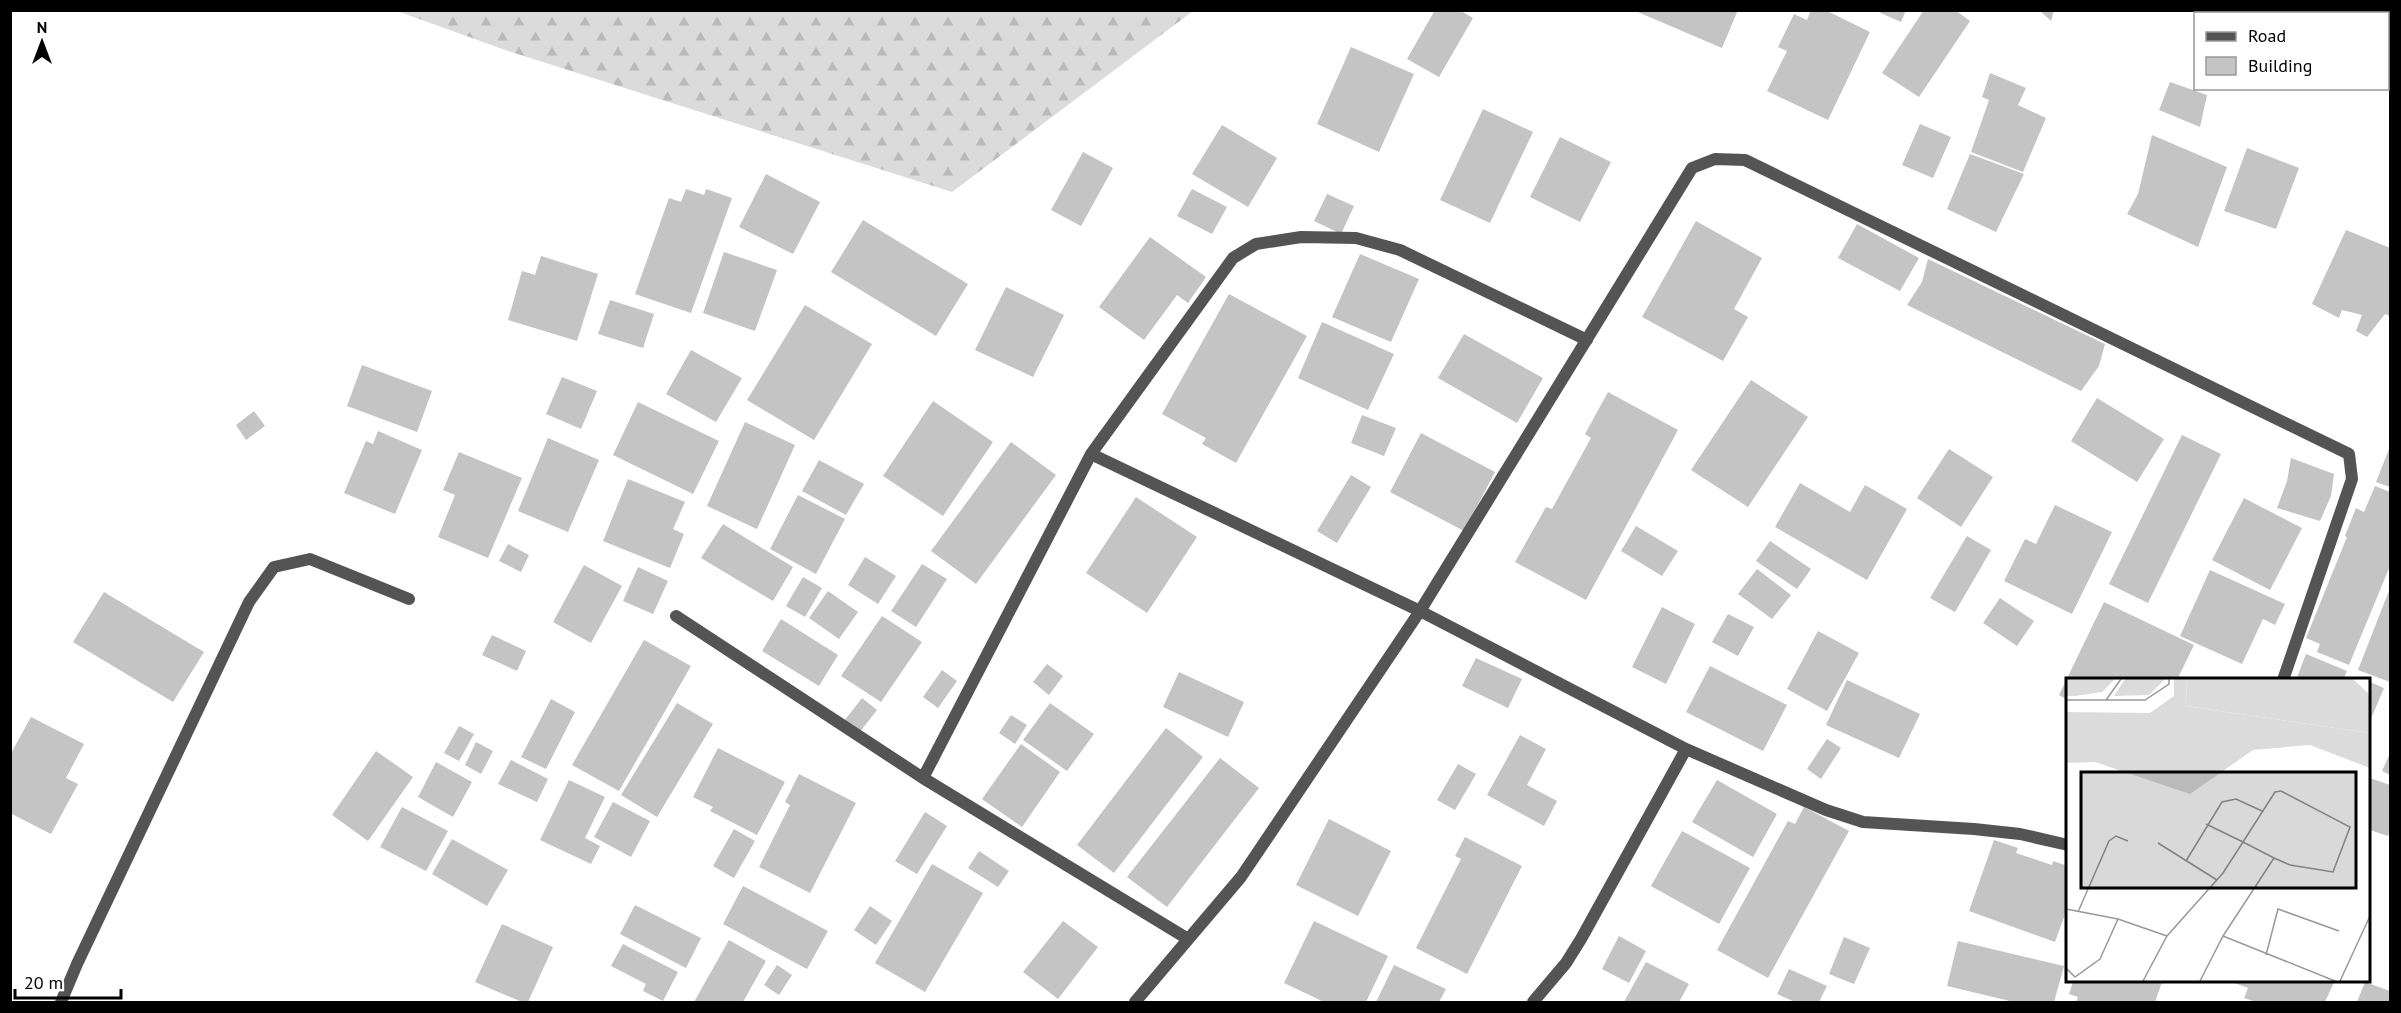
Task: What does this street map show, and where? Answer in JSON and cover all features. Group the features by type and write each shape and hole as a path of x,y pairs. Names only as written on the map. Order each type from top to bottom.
{"street":[{"path":"1135,1002 1240,877 1420,611 1692,168 1715,159 1745,160 2349,454 2352,479 2284,678"},
{"path":"923,778 1092,454 1233,258 1256,244 1301,237 1356,238 1400,250 1587,340"},
{"path":"1092,454 1420,611 1686,749 1826,810 1863,822 1997,831 2066,845"},
{"path":"62,1002 82,954 249,602 274,567 310,560 409,600"},
{"path":"676,616 923,778 1188,939"},
{"path":"1533,1002 1566,963 1581,939 1686,749"}],"green space":[{"path":"397,11 1193,11 952,192 508,51"}],"building":[{"path":"1435,10 1459,10 1473,18 1439,77 1407,59"},
{"path":"1633,10 1738,10 1722,48"},
{"path":"1811,10 1825,10 1870,32 1828,120 1767,91 1787,51 1778,47 1794,14 1807,20"},
{"path":"1874,10 1906,10 1901,22"},
{"path":"1924,10 1955,10 1970,21 1919,97 1882,73"},
{"path":"2039,10 2054,10 2051,21"},
{"path":"1351,47 1414,74 1379,152 1317,124"},
{"path":"1990,73 2026,88 2018,105 2046,118 2023,172 1971,152 1989,100 1982,97"},
{"path":"2170,82 2207,95 2200,127 2159,110"},
{"path":"1483,109 1533,132 1490,223 1440,200"},
{"path":"1920,124 1951,137 1933,178 1902,165"},
{"path":"1222,125 1277,158 1248,207 1192,174"},
{"path":"2152,135 2227,167 2198,247 2127,214 2138,194"},
{"path":"1560,137 1611,162 1580,222 1530,197"},
{"path":"2247,148 2299,168 2276,229 2224,211"},
{"path":"1083,152 1113,168 1081,226 1051,210"},
{"path":"1970,154 2024,174 1996,232 1947,209"},
{"path":"766,174 820,202 793,254 739,227"},
{"path":"686,189 704,195 706,189 732,198 691,313 635,294 669,198 681,202"},
{"path":"1192,189 1227,207 1212,234 1177,216"},
{"path":"1327,194 1354,206 1341,234 1314,221"},
{"path":"863,220 968,284 936,336 831,272"},
{"path":"1696,221 1762,258 1734,309 1748,317 1723,361 1642,317"},
{"path":"1857,224 1919,258 1900,291 1838,258"},
{"path":"2346,230 2390,248 2390,316 2385,314 2367,337 2356,331 2362,315 2342,310 2339,318 2312,304"},
{"path":"1150,237 1206,277 1188,303 1177,295 1144,340 1099,307"},
{"path":"724,252 777,270 755,331 703,313"},
{"path":"1360,254 1419,279 1391,342 1332,317"},
{"path":"541,256 598,274 577,341 508,320 522,271 535,275"},
{"path":"1928,259 2105,344 2099,366 2081,391 1907,305 1922,282"},
{"path":"1006,287 1064,315 1033,377 975,350"},
{"path":"1229,294 1307,336 1236,463 1202,444 1206,438 1162,414"},
{"path":"610,300 654,314 643,348 598,334"},
{"path":"805,305 872,344 814,440 747,400"},
{"path":"1322,322 1394,354 1368,410 1298,378"},
{"path":"1464,334 1543,378 1517,423 1438,378"},
{"path":"691,350 742,378 716,422 666,394"},
{"path":"362,365 432,391 417,432 347,406"},
{"path":"562,377 597,391 581,429 546,414"},
{"path":"1751,380 1808,417 1748,507 1691,470"},
{"path":"1608,392 1678,430 1586,600 1515,562 1546,507 1552,509 1591,438 1585,434"},
{"path":"2097,398 2164,439 2137,482 2071,441"},
{"path":"933,401 993,442 943,516 883,476"},
{"path":"638,402 719,441 693,494 613,455"},
{"path":"254,411 265,426 246,440 236,425"},
{"path":"1362,415 1396,428 1384,456 1351,443"},
{"path":"745,422 795,445 757,529 707,506"},
{"path":"378,431 422,450 395,514 344,493 366,441 373,444"},
{"path":"1421,433 1495,472 1464,531 1390,492"},
{"path":"2182,435 2221,454 2148,603 2109,584"},
{"path":"548,438 599,460 568,532 518,511"},
{"path":"1011,442 1056,475 976,584 931,551"},
{"path":"1949,449 1993,477 1961,527 1917,498"},
{"path":"2390,450 2390,487 2376,482"},
{"path":"459,452 522,478 488,558 438,537 455,495 443,490"},
{"path":"2291,458 2334,474 2331,496 2320,521 2277,508 2287,481"},
{"path":"819,460 864,484 846,515 802,491"},
{"path":"1351,475 1371,487 1337,543 1317,531"},
{"path":"628,479 685,502 673,529 684,534 670,568 603,541"},
{"path":"1800,483 1850,512 1865,485 1907,509 1867,580 1775,527"},
{"path":"2375,486 2390,492 2390,566 2349,665 2317,652 2320,644 2306,638 2347,537 2345,536 2356,508 2364,512"},
{"path":"798,495 845,519 816,574 770,549"},
{"path":"1136,497 1197,537 1147,613 1086,573"},
{"path":"2244,498 2302,528 2270,590 2212,560"},
{"path":"2055,505 2112,532 2072,614 2004,581 2025,539 2036,544"},
{"path":"723,524 793,567 773,601 701,558"},
{"path":"1636,526 1678,551 1662,576 1621,551"},
{"path":"1967,536 1991,550 1955,612 1930,598"},
{"path":"1770,541 1811,569 1797,589 1756,561"},
{"path":"508,544 529,555 521,572 499,561"},
{"path":"865,557 896,576 878,604 848,585"},
{"path":"922,564 947,579 916,627 891,611"},
{"path":"584,565 622,586 591,643 553,622"},
{"path":"638,567 668,581 653,614 623,601"},
{"path":"1757,569 1791,595 1772,619 1738,594"},
{"path":"2210,570 2285,604 2275,625 2263,619 2242,664 2180,636"},
{"path":"803,577 822,588 805,617 786,606"},
{"path":"2390,588 2390,682 2358,670"},
{"path":"828,591 858,612 839,639 809,618"},
{"path":"104,592 204,652 173,702 73,642"},
{"path":"2000,598 2034,621 2017,646 1983,623"},
{"path":"2104,602 2194,645 2178,678 2067,678"},
{"path":"1662,607 1695,624 1666,684 1632,667"},
{"path":"1728,614 1754,627 1738,656 1712,642"},
{"path":"882,616 922,642 881,702 841,676"},
{"path":"781,619 838,655 819,686 762,651"},
{"path":"1818,631 1859,653 1827,711 1787,689"},
{"path":"492,635 526,651 517,671 482,655"},
{"path":"644,640 691,666 619,791 572,765"},
{"path":"2306,654 2347,671 2344,678 2297,678"},
{"path":"1476,658 1522,679 1508,708 1462,686"},
{"path":"1047,664 1063,676 1049,695 1033,682"},
{"path":"1710,666 1787,705 1763,751 1686,712"},
{"path":"942,670 957,681 938,708 923,697"},
{"path":"1179,672 1244,702 1228,737 1163,707"},
{"path":"1847,680 1920,714 1899,758 1826,725"},
{"path":"2066,681 2066,699 2059,695"},
{"path":"2371,682 2384,688 2371,719"},
{"path":"862,698 877,710 859,733 844,721"},
{"path":"551,699 575,712 546,769 521,757"},
{"path":"677,703 713,724 657,817 621,795"},
{"path":"1050,703 1094,734 1067,771 1023,740"},
{"path":"1011,715 1027,725 1015,744 999,733"},
{"path":"31,717 84,744 66,778 78,784 51,834 10,813 10,755"},
{"path":"459,726 474,734 459,761 444,753"},
{"path":"1166,728 1203,757 1114,873 1077,845"},
{"path":"1520,735 1546,749 1527,785 1557,801 1544,826 1487,795"},
{"path":"1827,739 1841,748 1821,779 1807,769"},
{"path":"476,742 493,751 481,774 465,765"},
{"path":"1021,744 1060,772 1022,827 982,799"},
{"path":"718,748 785,782 757,835 710,811 713,807 693,797"},
{"path":"376,751 413,777 368,841 332,815"},
{"path":"2390,753 2390,775 2382,771"},
{"path":"1220,758 1259,788 1167,907 1127,877"},
{"path":"511,760 548,779 537,802 498,784"},
{"path":"436,762 472,782 453,817 418,797"},
{"path":"1458,764 1476,774 1455,810 1437,800"},
{"path":"799,774 856,803 810,893 759,867 790,805 785,802"},
{"path":"2371,778 2390,785 2388,836 2371,830"},
{"path":"569,780 605,797 585,838 600,846 591,864 540,840"},
{"path":"1717,780 1777,814 1753,857 1692,822"},
{"path":"613,802 650,821 631,857 594,837"},
{"path":"402,807 448,831 426,871 380,847"},
{"path":"1804,807 1849,831 1768,978 1717,950 1788,821 1795,824"},
{"path":"925,812 947,826 917,874 895,861"},
{"path":"1329,819 1391,851 1358,916 1296,885"},
{"path":"734,829 755,841 734,878 713,866"},
{"path":"1682,831 1750,868 1719,924 1651,886"},
{"path":"1465,837 1522,866 1467,974 1416,948 1461,859 1455,856"},
{"path":"452,839 508,870 487,906 432,874"},
{"path":"1994,840 2018,848 2016,853 2052,865 2053,861 2066,865 2066,912 2055,942 1969,911"},
{"path":"979,851 1009,871 998,887 968,868"},
{"path":"932,864 983,893 925,992 875,963"},
{"path":"743,886 828,931 807,969 723,924"},
{"path":"635,905 701,938 686,968 620,934"},
{"path":"870,906 892,921 876,945 854,930"},
{"path":"1063,921 1098,947 1058,999 1023,972"},
{"path":"1314,921 1388,956 1366,1002 1324,1002 1284,983"},
{"path":"502,924 553,947 528,1002 522,1002 475,982"},
{"path":"1619,936 1646,951 1629,983 1602,969"},
{"path":"1844,937 1870,948 1854,984 1829,974"},
{"path":"729,940 766,961 743,1002 694,1002"},
{"path":"1958,941 2064,966 2054,1002 2014,1002 1947,986"},
{"path":"623,944 678,972 663,1001 643,991 646,984 611,966"},
{"path":"1646,962 1689,984 1679,1002 1624,1002"},
{"path":"777,965 792,975 779,995 764,985"},
{"path":"1394,965 1446,989 1439,1002 1376,1002"},
{"path":"1789,969 1827,986 1819,1002 1795,1002 1777,994"},
{"path":"2073,983 2162,983 2155,1002 2076,1002 2078,997 2069,994"},
{"path":"2235,983 2334,983 2325,1002 2256,1002 2244,998 2248,988"},
{"path":"2365,983 2390,991 2390,1002 2357,1002"}]}
